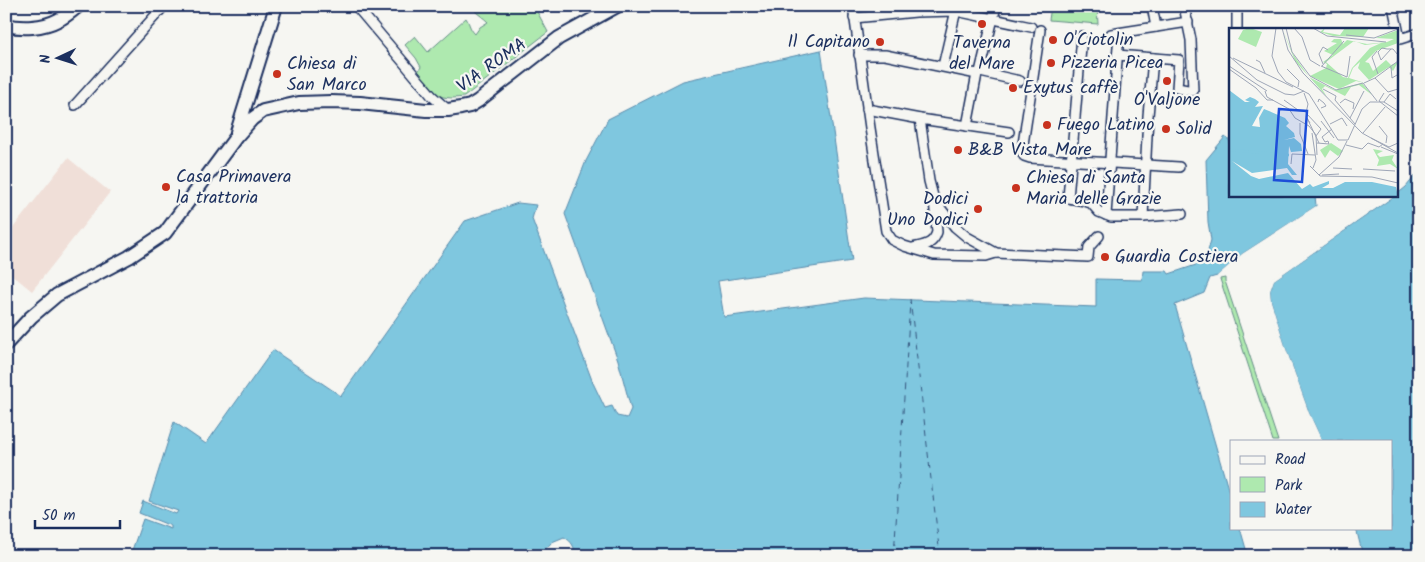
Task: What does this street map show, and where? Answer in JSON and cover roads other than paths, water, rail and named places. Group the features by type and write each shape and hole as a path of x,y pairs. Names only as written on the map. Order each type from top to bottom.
{"street":[{"path":"6,25 23,27 44,25 57,21 78,6"},
{"path":"75,105 164,6"},
{"path":"6,344 31,317 57,295 129,257 165,233 236,137 276,6"},
{"path":"356,6 432,96 448,110"},
{"name":"VIA ROMA","path":"236,137 252,119 263,111 299,103 360,103 426,110 448,110 470,106 478,102 560,38 616,6"},
{"path":"853,6 886,231 892,240 934,254 986,256 996,253 1088,257 1089,247 1099,236"},
{"path":"967,126 978,73 996,6"},
{"path":"1152,6 1156,27"},
{"path":"1117,55 1179,60 1177,88 1193,91 1192,49 1184,6"},
{"path":"1236,28 1237,6"},
{"path":"1393,6 1398,28"},
{"path":"854,18 917,9 957,9 1035,29 1022,151 1024,156 1071,162 1180,167"},
{"path":"943,66 957,9"},
{"path":"1109,216 1110,164 1117,55 1115,33 1188,22"},
{"path":"1398,30 1400,39 1419,33"},
{"path":"1082,36 1068,198 1085,201 1109,216 1143,217 1182,214"},
{"path":"859,55 885,55 1020,81"},
{"path":"1143,217 1153,58"},
{"path":"867,109 1009,132"},
{"path":"912,248 934,241 937,232 934,200 929,181 920,119"},
{"path":"934,200 967,238 996,253"}],"water":[{"path":"821,50 852,261 718,281 724,317 864,298 1096,307 1096,279 1142,280 1143,271 1167,271 1169,274 1205,262 1211,240 1208,222 1206,160 1225,137 1229,140 1229,196 1315,196 1316,206 1242,254 1217,276 1210,278 1204,293 1175,305 1230,496 1230,530 1241,530 1248,556 576,556 573,545 564,537 552,542 539,556 130,556 143,519 171,529 171,526 139,513 143,501 176,514 178,511 149,501 174,422 206,444 273,350 341,396 465,221 518,203 536,205 532,219 593,383 605,408 612,406 617,416 627,418 631,409 618,360 565,214 586,161 608,119 683,81"},
{"path":"1419,171 1419,556 1363,556 1356,530 1392,530 1392,440 1322,440 1309,413 1286,349 1271,301 1270,291 1274,280 1395,196 1398,196 1398,193"}],"place":[{"name":"Taverna del Mare","path":"982,24"},
{"name":"O'Ciotolin","path":"1053,40"},
{"name":"Il Capitano","path":"880,42"},
{"name":"Pizzeria Picea","path":"1051,63"},
{"name":"Chiesa di San Marco","path":"277,74"},
{"name":"O'Valjone","path":"1167,81"},
{"name":"Exytus caffè","path":"1013,88"},
{"name":"Fuego Latino","path":"1047,125"},
{"name":"Solid","path":"1166,129"},
{"name":"B&B Vista Mare","path":"958,150"},
{"name":"Casa Primavera la trattoria","path":"166,187"},
{"name":"Chiesa di Santa Maria delle Grazie","path":"1016,188"},
{"name":"Dodici Uno Dodici","path":"978,209"},
{"name":"Guardia Costiera","path":"1105,257"}]}
